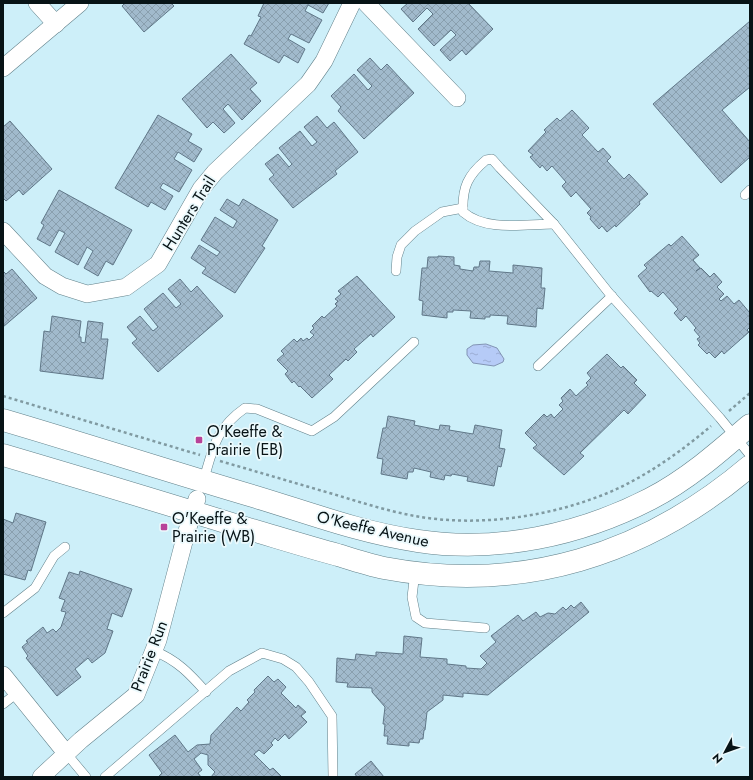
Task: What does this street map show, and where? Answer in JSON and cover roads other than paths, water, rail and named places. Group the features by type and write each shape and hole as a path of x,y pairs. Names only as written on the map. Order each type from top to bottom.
{"street":[{"path":"37,3 56,24"},
{"path":"3,68 80,3"},
{"name":"Hunters Trail","path":"3,231 45,276 62,286 87,294 126,287 158,264 201,190 215,172 308,84 327,54 352,3"},
{"path":"366,3 457,98"},
{"name":"O'Keeffe Avenue","path":"3,420 198,498 378,566 453,576 511,575 574,563 634,542 671,523 707,500 750,466"},
{"name":"O'Keeffe Avenue","path":"3,455 198,498 418,541 452,544 498,544 540,538 617,515 652,498 684,478 743,431"},
{"name":"Prairie Run","path":"41,777 66,753 136,695 154,651 198,498"},
{"path":"3,675 66,753"}],"lane":[{"path":"554,224 493,224 472,219 463,212 463,192 470,175 486,160 492,159 554,224 612,296 720,418 743,431 750,455"},
{"path":"396,271 397,257 401,244 415,231 442,212 463,208"},
{"path":"538,366 612,296"},
{"path":"198,498 217,436 233,416 245,408 257,409 312,431 334,417 414,342"},
{"path":"3,613 35,588 54,556 65,546"},
{"path":"415,572 412,597 416,617 425,623 485,628"},
{"path":"154,651 175,661 187,670 206,692"},
{"path":"105,777 229,671 262,653 283,659 296,667 309,682 332,716 333,777"},
{"path":"3,704 17,693"},
{"path":"66,753 86,777"}],"water":[{"path":"486,344 497,348 504,359 503,362 494,366 473,363 467,355 467,349 473,345"}],"place":[{"name":"O'Keeffe & Prairie (EB)","path":"199,440"},
{"name":"O'Keeffe & Prairie (WB)","path":"164,527"}]}
